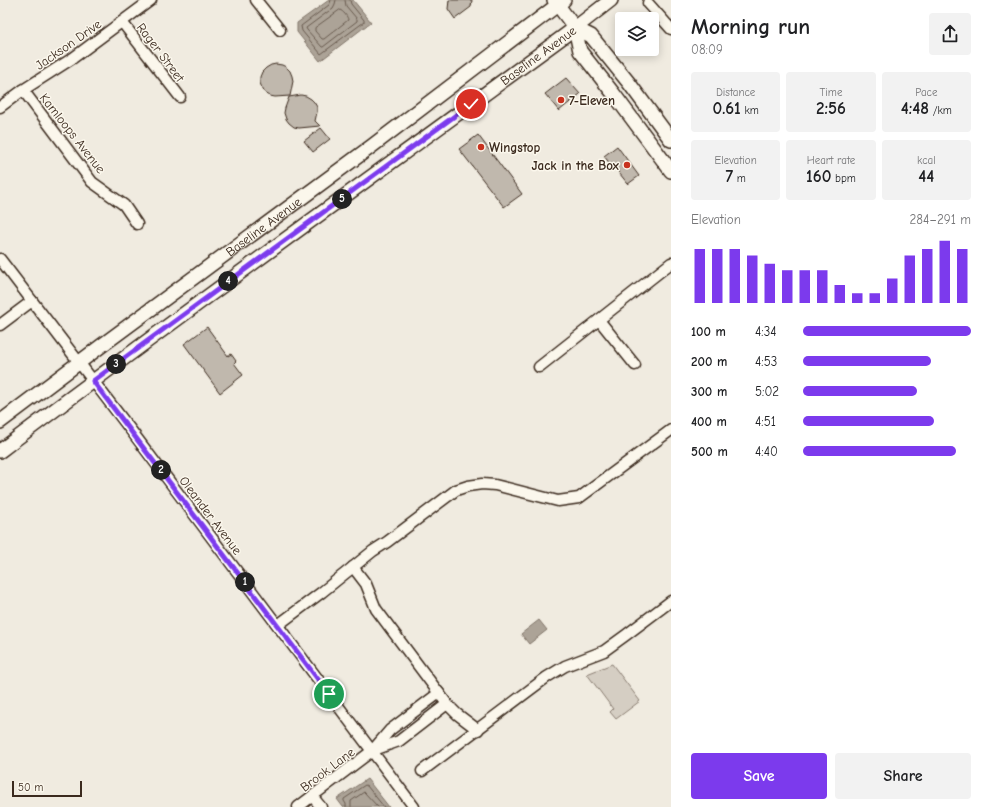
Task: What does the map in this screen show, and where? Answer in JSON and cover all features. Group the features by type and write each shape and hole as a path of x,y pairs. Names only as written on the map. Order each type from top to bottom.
{"main road":[{"name":"Baseline Avenue","path":"0,451 611,0"},
{"name":"Baseline Avenue","path":"0,422 365,151 558,2"},
{"path":"558,2 575,28 580,51 671,171"},
{"path":"575,28 591,36 629,83 671,140"}],"street":[{"name":"Jackson Drive","path":"0,107 23,90 74,58 151,0"},
{"path":"256,0 280,30"},
{"path":"648,3 671,29"},
{"name":"Rager Street","path":"122,22 180,97"},
{"name":"Kamloops Avenue","path":"23,90 92,182 124,205 137,224"},
{"name":"Oleander Avenue","path":"0,259 414,807"},
{"path":"539,367 671,263"},
{"path":"0,325 32,301"},
{"path":"599,320 635,364"},
{"path":"278,625 456,490 482,484 495,485 558,501 579,498 671,430"},
{"path":"353,567 366,584 376,609 447,704 457,714 478,730"},
{"path":"422,771 547,677 565,666 604,651 671,601"},
{"path":"372,751 390,730 439,693"},
{"path":"372,751 399,741 447,704"},
{"path":"405,719 413,730"},
{"name":"Brook Lane","path":"298,807 372,751"},
{"path":"312,796 321,807"}],"shaded area":[{"path":"612,664 640,701 616,719 610,712 613,709 587,674"}],"water":[{"path":"329,0 353,0 371,22 320,61 297,32 297,23"},
{"path":"539,620 547,630 529,644 521,634"},
{"path":"367,779 389,807 343,807 337,799"}],"building":[{"path":"449,0 472,0 471,7 455,19 448,9"},
{"path":"276,64 286,67 290,71 293,81 290,96 270,96 265,93 262,88 260,77 262,72 271,65"},
{"name":"7-Eleven","path":"566,78 580,94 559,111 545,94"},
{"path":"301,95 306,96 314,102 317,107 315,121 320,126 294,127 286,119 284,113 289,97"},
{"path":"321,128 330,139 313,152 304,141"},
{"path":"478,135 522,194 504,207 459,149"},
{"path":"617,146 639,176 628,184 604,156"},
{"path":"207,327 228,356 231,354 236,361 234,363 243,375 220,393 184,344"}],"place":[{"name":"7-Eleven","path":"561,100"},
{"name":"Wingstop","path":"481,147"},
{"name":"Jack in the Box","path":"627,165"}],"route":[{"path":"329,694 93,381 471,104"}]}
